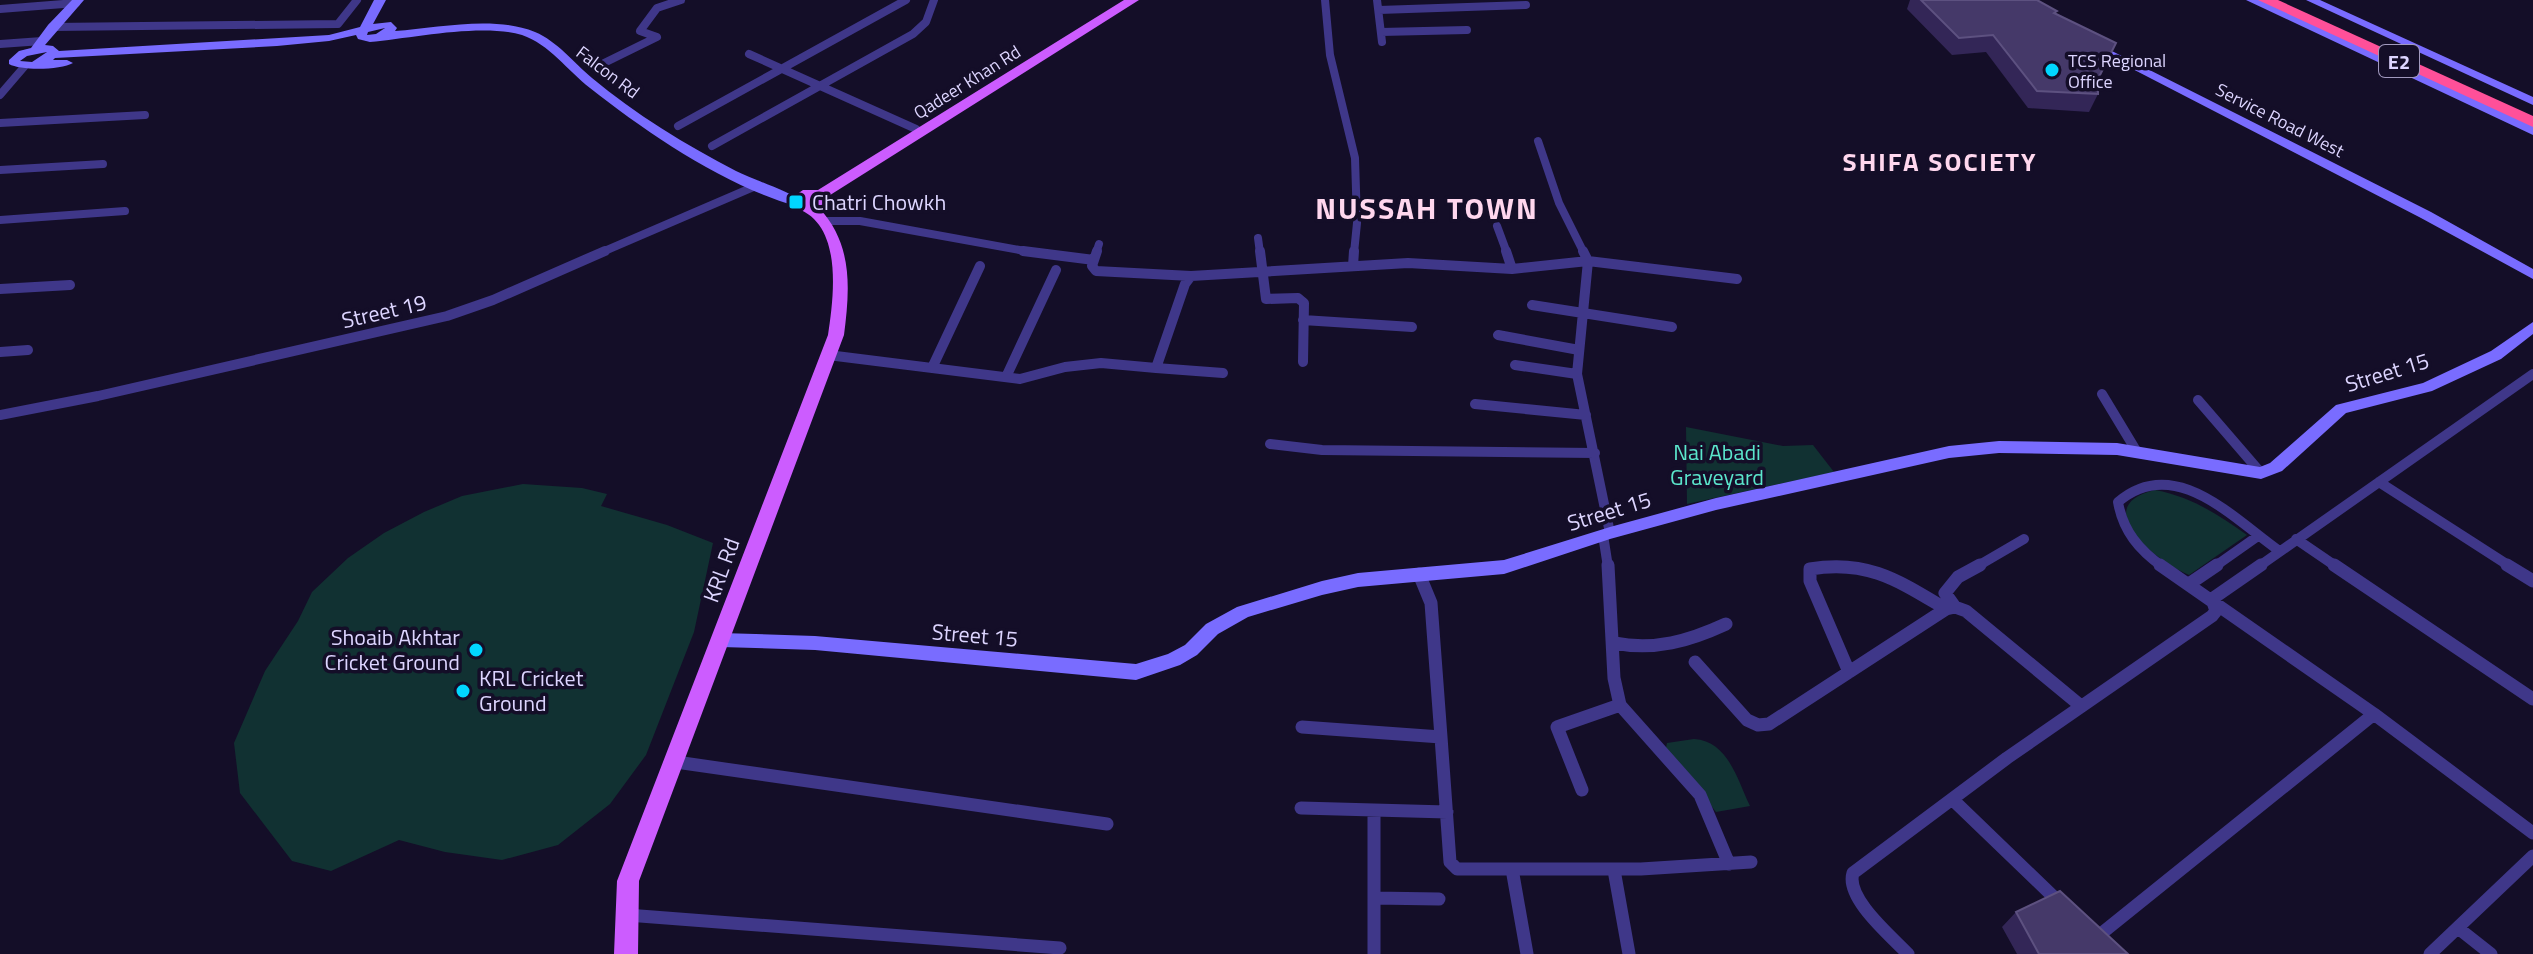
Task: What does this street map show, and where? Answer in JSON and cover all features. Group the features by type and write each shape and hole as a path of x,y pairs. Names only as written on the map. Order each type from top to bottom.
{"highway":[{"name":"E2","path":"2266,0 2533,122"},
{"name":"E2","path":"2295,0 2533,108"}],"main road":[{"name":"Qadeer Khan Rd","path":"808,198 1125,0"},
{"name":"Qadeer Khan Rd","path":"808,198 1133,0"},
{"name":"KRL Rd","path":"626,954 628,881 676,762 836,335 843,291 841,268 825,221 808,198"}],"street":[{"path":"52,27 338,24 357,0"},
{"path":"363,33 369,16 380,0"},
{"path":"598,66 657,37 640,31 657,8 681,0"},
{"path":"678,126 906,0"},
{"path":"712,146 913,34 926,22 934,0"},
{"path":"1325,0 1330,55 1355,158 1357,223 1353,266"},
{"path":"1377,0 1381,37 1467,30"},
{"path":"2251,0 2533,131"},
{"path":"2311,0 2533,101"},
{"path":"77,1 39,44 14,59 14,65 24,67 269,51 385,28"},
{"path":"0,9 77,1"},
{"path":"1379,10 1526,5"},
{"path":"369,16 374,23 385,28"},
{"name":"Falcon Rd","path":"385,28 511,26 537,30 552,38 598,79 677,131 808,198"},
{"name":"Falcon Rd","path":"385,28 490,30 528,34 596,87 665,134 758,185 808,198"},
{"path":"37,64 53,55 277,43 363,33"},
{"name":"Service Road West","path":"2078,36 2426,215 2533,275"},
{"path":"0,44 39,44 52,50 53,55"},
{"path":"749,54 916,129"},
{"path":"0,95 24,67"},
{"path":"0,123 145,115"},
{"path":"1538,141 1559,203 1588,261 1577,374 1595,453 1607,534 1614,678 1620,705 1700,795 1729,864"},
{"path":"0,170 103,164"},
{"name":"Street 19","path":"0,415 98,396 447,316 493,300 758,185"},
{"path":"0,220 125,211"},
{"path":"825,221 860,221 1032,253 1094,260"},
{"path":"1497,226 1512,269"},
{"path":"1258,238 1266,299 1302,299 1303,362"},
{"path":"1099,244 1094,260 1093,270 1096,271 1191,276 1408,263 1512,269 1588,261 1737,279"},
{"path":"932,368 980,266"},
{"path":"1006,377 1056,270"},
{"path":"1156,368 1185,284 1191,276"},
{"path":"0,289 70,285"},
{"path":"1532,305 1672,327"},
{"path":"1303,320 1412,327"},
{"name":"Street 15","path":"721,640 829,644 1136,672 1174,660 1191,650 1212,629 1243,612 1358,580 1504,567 1716,504 1949,452 2013,447 2137,452 2261,473 2276,467 2341,409 2427,387 2496,355 2533,327"},
{"path":"1498,335 1579,350"},
{"path":"0,352 28,350"},
{"path":"828,355 1020,379 1065,367 1101,363 1223,373"},
{"path":"1515,365 1577,374"},
{"path":"2212,599 2533,374"},
{"path":"2102,394 2137,452"},
{"path":"2198,400 2261,473"},
{"path":"1475,404 1586,415"},
{"path":"1270,444 1322,450 1595,453"},
{"path":"2379,482 2533,581"},
{"path":"2278,550 2214,503 2178,486 2136,488 2118,502 2121,523 2134,542 2152,559 2374,714 2533,833"},
{"path":"2189,584 2258,536"},
{"path":"1951,608 1945,593 1958,577 2024,539"},
{"path":"2296,539 2533,699"},
{"path":"1849,672 1810,581 1810,569 1845,563 1869,567 1951,608 1966,611 2081,706"},
{"path":"2521,574 2533,564"},
{"path":"1419,574 1431,603 1452,867 1614,870 1751,862"},
{"path":"1908,954 1855,897 1850,882 1853,873 2081,706 2212,616 2216,611 2212,599"},
{"path":"1695,662 1747,720 1758,725 1769,724 1951,608"},
{"path":"1614,643 1634,648 1685,643 1726,624"},
{"path":"1582,790 1557,727 1620,705"},
{"path":"2097,938 2374,714"},
{"path":"1302,727 1441,737"},
{"path":"676,762 1107,824"},
{"path":"1952,799 2073,915"},
{"path":"1301,808 1447,812"},
{"path":"1374,810 1374,954"},
{"path":"2430,954 2533,856"},
{"path":"1512,869 1527,954"},
{"path":"1614,870 1629,954"},
{"path":"1374,898 1439,899"},
{"path":"627,915 1060,948"},
{"path":"2458,928 2491,954"}],"green space":[{"name":"Nai Abadi Graveyard","path":"1686,427 1783,446 1813,445 1834,472 1687,504"},
{"name":"KRL Cricket Ground","path":"523,484 582,488 607,494 601,506 667,525 713,543 694,632 646,755 610,804 558,845 502,860 445,852 399,840 331,871 292,861 240,793 234,743 265,671 298,621 312,592 348,558 384,533 424,512 462,496"},
{"path":"2155,490 2192,502 2247,535 2189,575 2176,569 2146,547 2127,521 2127,508 2135,498"},
{"path":"1694,739 1706,741 1723,754 1736,773 1750,806 1716,812 1666,748 1667,743"}],"building":[{"path":"1921,0 2037,0 2057,11 2054,13 2116,43 2098,79 2098,94 2037,91 1993,35 1959,38"},
{"path":"2060,891 2128,954 2039,954 2016,912"}],"place":[{"name":"TCS Regional Office","path":"2052,70"},
{"name":"Chatri Chowkh","path":"796,202"},
{"name":"Shoaib Akhtar Cricket Ground","path":"476,650"},
{"name":"KRL Cricket Ground","path":"463,691"}],"district":[{"name":"SHIFA SOCIETY","path":"1940,161"},
{"name":"NUSSAH TOWN","path":"1427,208"}]}
